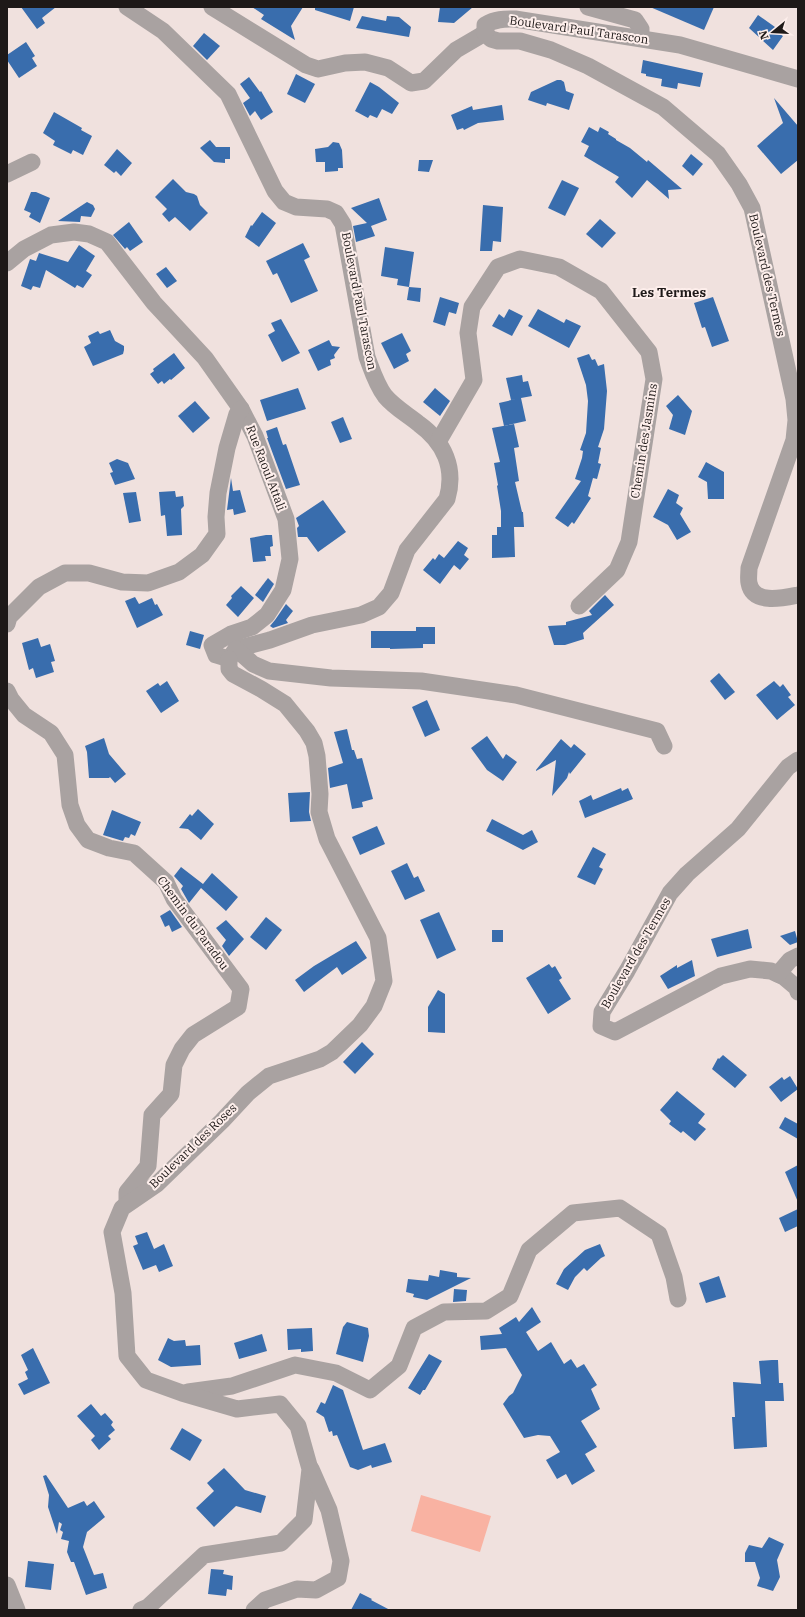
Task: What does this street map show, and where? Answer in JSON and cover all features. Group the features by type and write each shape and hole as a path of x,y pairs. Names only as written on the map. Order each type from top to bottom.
{"street":[{"name":"Boulevard Paul Tarascon","path":"127,7 163,31 228,94 276,191 284,202 296,207 327,209 336,213 343,224 367,357 374,377 386,396 402,412 421,425 438,442 446,457 450,472 449,490 446,499 407,550 391,593 379,607 361,615 312,625 232,654"},
{"name":"Boulevard Paul Tarascon","path":"212,7 306,65 318,69 345,63 365,62 388,68 411,83 424,81 456,50 485,33 486,25 490,22 515,18 680,45 798,79"},
{"path":"588,7 635,20 641,29 641,38"},
{"name":"Boulevard des Termes","path":"485,33 491,39 498,41 520,41 551,50 588,66 663,107 718,154 739,184 752,208 794,399 796,420 794,440 749,568 749,584 754,593 763,598 782,598 798,595"},
{"path":"7,174 32,162"},
{"name":"Rue Raoul Attali","path":"7,263 24,249 51,235 74,232 89,234 108,242 154,303 206,358 241,409 255,436 286,519 290,559 283,590 267,615 252,627 232,634 212,645 216,655 232,654"},
{"name":"Chemin des Jasmins","path":"438,442 474,380 468,333 472,307 498,267 520,259 559,267 601,291 649,352 654,378 629,542 617,570 579,606"},
{"path":"7,624 9,617 39,587 65,573 89,573 122,582 148,583 179,572 202,554 216,534 218,493 227,448 237,414 241,409"},
{"path":"232,654 269,671 331,678 421,681 516,695 657,731 664,746"},
{"name":"Boulevard des Roses","path":"140,1610 148,1607 204,1555 281,1543 304,1520 310,1469 298,1426 280,1404 237,1409 182,1393 146,1380 127,1356 124,1293 112,1232 122,1208 157,1184 222,1121 248,1093 269,1076 320,1059 332,1052 360,1026 374,1006 384,981 378,938 327,839 321,819 319,812 320,794 317,756 314,743 307,731 285,704 261,689 232,674 229,669 232,654"},
{"name":"Chemin du Paradou","path":"7,691 11,699 24,715 51,733 64,754 70,805 77,825 88,840 109,848 134,853 166,882 174,900 241,989 238,1007 193,1035 182,1049 174,1065 171,1094 152,1115 148,1166 127,1192 127,1204"},
{"name":"Boulevard des Termes","path":"798,760 788,767 738,829 687,874 670,893 627,971 602,1012 601,1026 615,1032 721,976 750,969 771,971 778,974 798,990"},
{"path":"778,974 790,960 798,956"},
{"path":"182,1393 232,1386 295,1366 336,1373 370,1390 399,1366 414,1328 444,1312 486,1311 510,1296 529,1250 573,1213 620,1208 659,1234 674,1277 678,1299"},
{"path":"254,1610 265,1600 297,1589 316,1590 338,1578 341,1561 329,1510 310,1469"},
{"path":"7,1585 16,1610"}],"shaded area":[{"path":"421,1495 491,1516 480,1552 411,1531"}],"building":[{"path":"21,7 56,7 42,18 45,23 37,29"},
{"path":"252,7 303,7 291,26 295,40 261,19 264,15"},
{"path":"315,7 354,7 350,21 315,10"},
{"path":"440,7 473,7 454,23 438,22"},
{"path":"650,7 714,7 704,30"},
{"path":"758,15 782,32 780,34 783,36 773,50 749,28"},
{"path":"362,16 386,21 387,16 399,17 411,27 409,37 356,28"},
{"path":"204,33 220,46 207,60 193,46"},
{"path":"26,42 35,56 32,58 37,66 19,78 7,60 7,55"},
{"path":"643,60 703,73 700,87 678,83 677,89 661,86 662,79 646,76 646,74 641,73"},
{"path":"296,74 315,84 305,103 287,94"},
{"path":"249,77 260,92 261,91 273,112 261,120 255,111 250,116 243,103 250,98 240,84"},
{"path":"557,80 564,82 566,91 574,94 569,110 547,103 546,106 528,100 531,92"},
{"path":"370,82 379,87 399,103 392,114 382,109 377,118 370,115 368,118 355,111"},
{"path":"774,98 798,126 798,160 781,174 757,146 783,123"},
{"path":"502,105 504,120 478,123 464,130 463,128 457,130 451,115 472,106 473,110"},
{"path":"54,112 82,128 81,130 92,136 83,155 73,150 71,154 53,145 55,141 43,133"},
{"path":"589,127 598,132 600,127 609,132 608,134 630,148 647,162 648,160 682,189 668,190 669,199 647,180 632,198 615,182 619,177 584,156 589,146 581,142"},
{"path":"210,140 216,147 230,147 230,159 225,159 225,163 214,162 200,148"},
{"path":"333,142 339,143 342,150 343,168 338,168 338,171 325,172 325,162 316,162 315,149 328,147"},
{"path":"117,149 132,163 121,176 116,171 114,173 104,165"},
{"path":"691,154 703,164 693,176 682,166"},
{"path":"419,160 433,160 429,172 418,171"},
{"path":"173,179 186,192 197,196 200,205 208,213 190,231 175,217 169,222 162,214 167,209 155,197"},
{"path":"562,180 579,188 565,216 548,208"},
{"path":"31,192 36,192 50,198 40,223 29,217 31,213 24,210"},
{"path":"379,198 387,220 371,226 375,236 356,242 353,226 367,223 351,208"},
{"path":"87,202 93,205 95,209 91,217 81,216 80,222 58,221"},
{"path":"483,205 503,207 501,242 493,241 492,251 480,251"},
{"path":"262,212 276,223 259,247 245,237 251,225 252,226"},
{"path":"600,219 616,233 602,248 586,234"},
{"path":"129,222 143,242 130,251 127,247 125,249 113,235"},
{"path":"303,243 310,257 304,260 318,291 291,303 277,273 273,275 266,261"},
{"path":"79,245 95,256 86,271 92,275 83,288 77,285 75,288 46,270 40,288 33,286 31,290 21,286 30,259 36,261 39,253 68,262"},
{"path":"385,247 414,252 409,287 397,285 398,279 381,276"},
{"path":"166,267 177,281 167,288 156,274"},
{"path":"409,287 421,288 420,302 407,300"},
{"path":"440,297 459,303 456,314 449,312 445,326 433,322"},
{"path":"713,297 729,341 712,347 705,327 702,328 694,303"},
{"path":"509,309 523,316 512,336 492,326 499,314 504,318"},
{"path":"538,309 564,323 566,319 581,326 569,348 528,326"},
{"path":"281,319 300,353 282,362 268,335 275,331 271,323"},
{"path":"110,330 115,341 124,346 123,354 93,366 84,347 91,343 88,336 98,331 100,334"},
{"path":"402,333 411,351 406,354 409,361 394,369 381,343"},
{"path":"329,340 332,346 340,347 334,355 335,358 330,360 331,365 318,371 308,350"},
{"path":"174,353 185,368 171,380 170,379 164,384 162,381 158,384 150,374 154,371 153,369"},
{"path":"589,354 592,360 595,359 598,366 604,364 607,391 604,429 598,447 601,448 598,463 601,464 597,479 593,478 588,496 591,498 574,524 572,522 568,527 555,518 581,481 575,479 582,458 583,451 580,450 586,433 588,401 586,385 577,358"},
{"path":"522,375 523,382 528,381 532,396 521,398 526,421 504,426 499,403 520,398 511,400 506,378"},
{"path":"298,388 306,409 267,421 260,400"},
{"path":"435,388 450,401 440,416 423,402"},
{"path":"678,395 692,411 685,435 669,429 673,415 666,406"},
{"path":"195,401 210,418 193,433 178,416"},
{"path":"343,417 352,439 340,443 331,422"},
{"path":"514,424 519,447 514,448 519,481 515,482 523,512 524,527 514,527 515,557 492,558 492,535 497,535 497,527 501,527 501,511 494,463 500,462 492,428"},
{"path":"277,427 283,445 286,444 300,485 286,489 267,438 266,431"},
{"path":"117,459 128,463 135,479 115,485 110,473 113,472 109,463"},
{"path":"706,462 724,472 724,499 708,499 707,482 698,477"},
{"path":"231,478 233,491 240,490 246,512 234,515 233,509 227,510"},
{"path":"668,489 679,495 676,503 683,508 680,514 691,532 677,540 668,525 653,517"},
{"path":"175,491 176,497 183,496 184,506 181,509 182,535 167,536 165,515 161,516 159,492"},
{"path":"136,492 141,521 129,523 123,493"},
{"path":"323,500 346,532 318,552 307,537 298,537 297,528 299,526 296,518"},
{"path":"272,535 273,546 270,547 271,556 265,556 266,561 253,562 250,538"},
{"path":"458,541 468,548 464,555 469,559 460,570 454,565 440,584 423,570 433,558 435,560 439,554 444,558"},
{"path":"268,578 274,584 263,602 255,595"},
{"path":"241,586 254,598 238,617 226,605 232,598 231,596"},
{"path":"605,595 614,605 583,633 584,639 565,645 554,645 548,626 566,625 566,622 592,615 589,611"},
{"path":"135,597 139,604 152,598 155,605 157,604 163,615 137,628 125,601"},
{"path":"286,604 293,611 286,620 288,623 273,628 270,626"},
{"path":"416,627 435,627 435,644 423,644 423,648 371,648 371,631 416,631"},
{"path":"190,631 204,635 200,649 186,645"},
{"path":"38,638 41,647 50,644 55,661 51,662 54,672 36,678 33,668 29,670 22,643"},
{"path":"719,673 735,692 725,700 710,681"},
{"path":"167,681 179,701 161,713 146,691 158,683 160,686"},
{"path":"774,681 780,687 783,684 791,695 788,697 795,705 777,720 756,695"},
{"path":"427,700 440,730 425,737 412,707"},
{"path":"347,729 352,750 354,750 357,759 362,758 373,799 362,802 363,807 352,809 347,784 330,788 328,768 343,763 334,732"},
{"path":"487,736 503,759 506,754 517,762 503,781 487,770 471,748"},
{"path":"104,738 109,754 126,774 115,783 110,777 89,778 87,752 85,746"},
{"path":"561,739 571,748 574,744 586,754 570,774 569,772 567,778 552,796 556,760 536,770"},
{"path":"621,788 622,791 628,788 633,799 585,818 579,801 591,795 593,800"},
{"path":"310,792 309,812 311,821 290,822 288,793"},
{"path":"198,809 214,824 201,840 188,829 179,828 190,814 192,816"},
{"path":"112,810 141,822 135,836 131,834 129,838 125,837 123,841 103,835"},
{"path":"492,819 523,835 532,830 538,842 523,850 486,831"},
{"path":"377,826 385,844 360,855 352,837"},
{"path":"593,847 606,854 599,867 603,869 595,885 577,877"},
{"path":"407,863 414,878 418,876 425,891 405,900 391,871"},
{"path":"181,867 203,884 212,873 238,897 226,911 201,888 189,903 181,889 183,886 174,876"},
{"path":"170,910 182,927 172,932 169,925 165,927 160,916"},
{"path":"439,912 456,950 437,959 420,920"},
{"path":"266,917 282,930 266,950 250,937"},
{"path":"226,920 244,939 229,956 222,946 226,940 216,928"},
{"path":"748,929 752,948 717,957 711,939"},
{"path":"492,930 503,930 503,942 492,942"},
{"path":"795,931 798,942 790,945 780,936"},
{"path":"356,941 367,958 342,975 337,967 304,992 295,980 314,966"},
{"path":"692,960 695,976 668,989 660,976 677,965 677,968"},
{"path":"549,964 552,968 555,966 562,978 559,980 571,999 548,1014 526,978"},
{"path":"438,990 445,994 445,1033 428,1032 428,1007"},
{"path":"362,1042 374,1054 355,1074 343,1062"},
{"path":"723,1055 747,1075 735,1088 712,1069 718,1058 719,1059"},
{"path":"790,1076 798,1089 781,1102 769,1087 782,1077 784,1080"},
{"path":"677,1091 705,1114 698,1123 706,1129 695,1141 683,1131 681,1133 669,1124 671,1121 660,1110"},
{"path":"785,1117 798,1124 798,1139 779,1128"},
{"path":"798,1165 798,1202 785,1172"},
{"path":"798,1209 798,1226 785,1232 779,1218"},
{"path":"147,1232 154,1249 164,1244 173,1266 159,1272 156,1265 143,1270 133,1246 138,1244 135,1236"},
{"path":"600,1244 605,1256 587,1271 584,1268 575,1277 568,1290 556,1284 564,1269 585,1250"},
{"path":"440,1270 457,1273 457,1277 471,1278 427,1300 413,1297 414,1294 406,1292 408,1279 428,1281 429,1275 439,1277"},
{"path":"719,1276 726,1297 706,1303 699,1283"},
{"path":"454,1289 467,1290 466,1301 453,1302"},
{"path":"532,1307 541,1322 526,1332 538,1351 551,1342 564,1364 571,1359 577,1368 584,1364 597,1385 591,1389 600,1409 581,1421 597,1447 585,1454 595,1471 572,1485 566,1474 557,1479 546,1460 560,1452 550,1436 538,1435 524,1438 503,1404 513,1393 522,1375 506,1348 481,1350 480,1336 502,1334 499,1328 516,1317 519,1322"},
{"path":"347,1322 368,1328 369,1336 363,1362 336,1354 343,1327"},
{"path":"312,1328 313,1351 301,1352 301,1349 288,1350 287,1329"},
{"path":"262,1334 267,1351 239,1359 234,1343"},
{"path":"168,1338 174,1341 185,1340 186,1346 200,1345 201,1365 171,1367 158,1360"},
{"path":"33,1348 50,1383 24,1395 18,1384 28,1379 25,1372 28,1370 21,1355"},
{"path":"429,1354 442,1361 425,1390 423,1390 420,1395 408,1388"},
{"path":"778,1360 779,1383 783,1383 784,1401 765,1401 767,1447 734,1449 732,1417 735,1417 733,1382 761,1384 759,1361"},
{"path":"333,1385 343,1390 363,1450 385,1443 392,1462 372,1468 371,1465 358,1470 350,1467 337,1435 333,1436 332,1431 329,1432 324,1417 316,1412 321,1402 325,1404"},
{"path":"91,1404 101,1416 105,1413 113,1422 111,1425 115,1430 108,1436 111,1439 99,1450 91,1440 95,1436 77,1416"},
{"path":"182,1428 202,1440 190,1461 170,1449"},
{"path":"224,1468 245,1490 266,1496 261,1513 236,1506 214,1527 196,1508 214,1491 207,1483"},
{"path":"46,1475 68,1508 84,1501 87,1506 94,1501 105,1517 87,1532 83,1547 94,1575 103,1573 107,1588 86,1595 74,1562 71,1562 67,1552 69,1541 61,1539 63,1532 60,1530 62,1524 59,1522 57,1534 48,1507 49,1495 43,1476"},
{"path":"769,1537 784,1544 777,1560 780,1577 773,1591 757,1586 760,1578 755,1562 745,1562 745,1553 749,1545 762,1548"},
{"path":"28,1561 54,1564 51,1590 25,1587"},
{"path":"211,1569 224,1570 223,1574 233,1576 232,1590 227,1589 226,1596 208,1594"},
{"path":"360,1593 372,1599 371,1600 390,1610 351,1610"}],"district":[{"name":"Les Termes","path":"669,292"}]}
